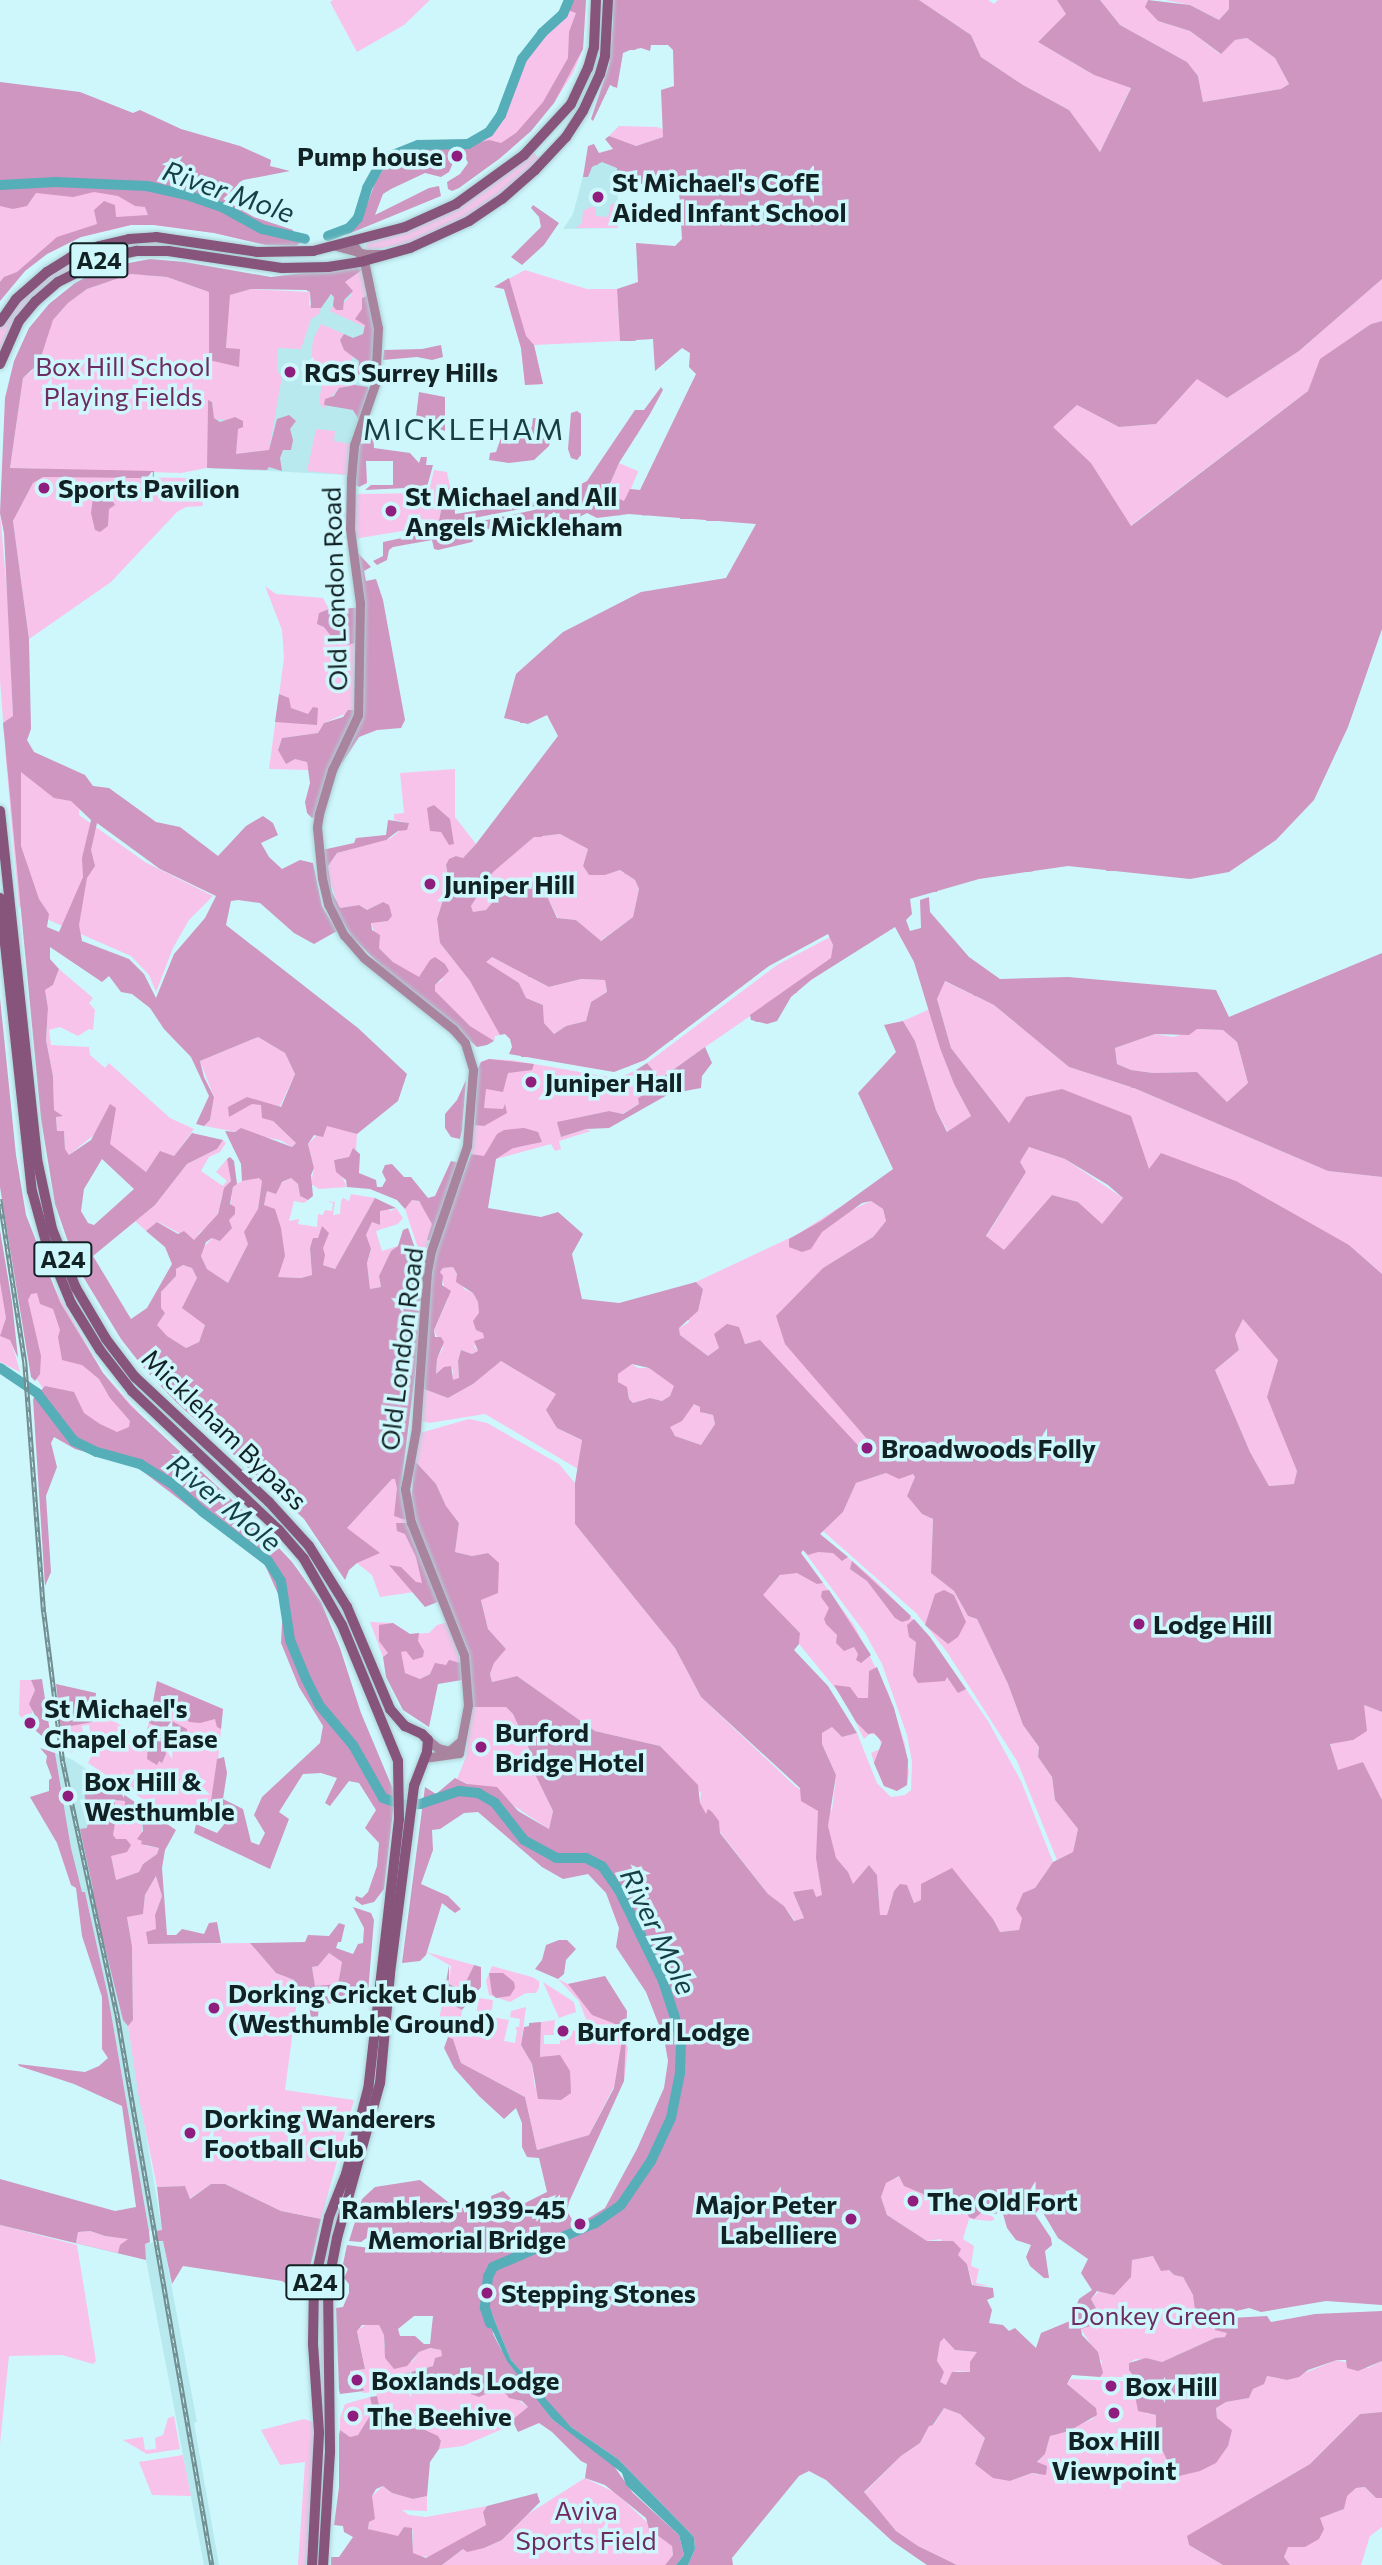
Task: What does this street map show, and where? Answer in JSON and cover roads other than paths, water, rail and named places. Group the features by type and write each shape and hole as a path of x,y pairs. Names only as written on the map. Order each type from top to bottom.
{"highway":[{"name":"A24","path":"0,322 16,299 47,272 71,257 114,242 156,237 283,254 336,246 405,227 456,204 490,182 534,146 556,123 580,87 594,47 596,0"},
{"name":"A24","path":"0,364 19,321 36,301 58,282 108,257 137,251 168,251 282,268 328,267 362,257 391,254 451,230 502,199 566,136 583,111 600,74 608,35 608,0"},
{"name":"Mickleham Bypass","path":"0,811 37,1159 47,1211 69,1271 96,1323 135,1377 269,1502 309,1546 347,1607 390,1709 397,1719 413,1731"},
{"name":"Mickleham Bypass","path":"0,898 32,1191 46,1242 71,1303 100,1350 132,1391 279,1530 304,1559 334,1608 394,1747"},
{"path":"413,1731 428,1740 424,1760 414,1764 398,1761 394,1747 403,1734 413,1731"},
{"name":"A24","path":"312,2565 319,2433 313,2344 314,2285 329,2217 346,2174 368,2089 407,1795 424,1760"},
{"name":"A24","path":"398,1761 407,1795"},
{"name":"A24","path":"323,2565 330,2452 328,2285 337,2238 380,2083 404,1820"}],"main road":[{"name":"Old London Road","path":"352,242 362,257 379,328 375,384 354,445 351,478 350,529 360,603 358,716 332,770 317,827 324,891 344,935 364,958 453,1030 465,1043 473,1070 467,1146 430,1251 416,1429 405,1489 411,1522 464,1655 468,1694 462,1741"},
{"path":"336,246 362,257"},
{"path":"428,1740 438,1748 449,1751 462,1741"},
{"path":"424,1760 456,1755 462,1741"}],"waterway":[{"name":"River Mole","path":"328,236 349,228 358,218 367,188 383,159 418,145 468,144 489,132 501,115 522,59 542,33 563,14 569,0"},
{"name":"River Mole","path":"0,185 56,182 147,186 187,195 224,208 262,229 305,239"},
{"name":"River Mole","path":"0,1368 37,1393 74,1441 97,1452 140,1464 171,1483 203,1512 268,1561 281,1581 290,1640 306,1679 320,1706 353,1745 383,1798 403,1805 420,1804 459,1791 478,1793 495,1803 524,1840 556,1858 586,1858 602,1866 619,1890 663,1981 681,2042 680,2073 671,2118 651,2161 621,2205 595,2223 493,2267 488,2277 485,2308 490,2323"}],"railway":[{"path":"0,1199 25,1362 44,1612 63,1762 117,2013 212,2565"}],"place":[{"name":"Pump house","path":"457,156"},
{"name":"St Michael's CofE Aided Infant School","path":"598,197"},
{"name":"RGS Surrey Hills","path":"290,372"},
{"name":"Sports Pavilion","path":"44,488"},
{"name":"St Michael and All Angels Mickleham","path":"391,511"},
{"name":"Juniper Hill","path":"430,884"},
{"name":"Juniper Hall","path":"531,1082"},
{"name":"Broadwoods Folly","path":"867,1448"},
{"name":"Lodge Hill","path":"1139,1624"},
{"name":"St Michael's Chapel of Ease","path":"30,1723"},
{"name":"Burford Bridge Hotel","path":"481,1747"},
{"name":"Box Hill & Westhumble","path":"68,1796"},
{"name":"Dorking Cricket Club (Westhumble Ground)","path":"214,2008"},
{"name":"Burford Lodge","path":"563,2031"},
{"name":"Dorking Wanderers Football Club","path":"190,2133"},
{"name":"The Old Fort","path":"913,2201"},
{"name":"Major Peter Labelliere","path":"851,2219"},
{"name":"Ramblers' 1939-45 Memorial Bridge","path":"580,2224"},
{"name":"Stepping Stones","path":"487,2293"},
{"name":"Boxlands Lodge","path":"357,2380"},
{"name":"Box Hill","path":"1111,2386"},
{"name":"Box Hill Viewpoint","path":"1114,2413"},
{"name":"The Beehive","path":"353,2416"}],"district":[{"name":"MICKLEHAM","path":"464,428"}],"park label":[{"name":"Box Hill School Playing Fields","path":"123,381"},
{"name":"Donkey Green","path":"1153,2315"},
{"name":"Aviva Sports Field","path":"586,2525"}]}
